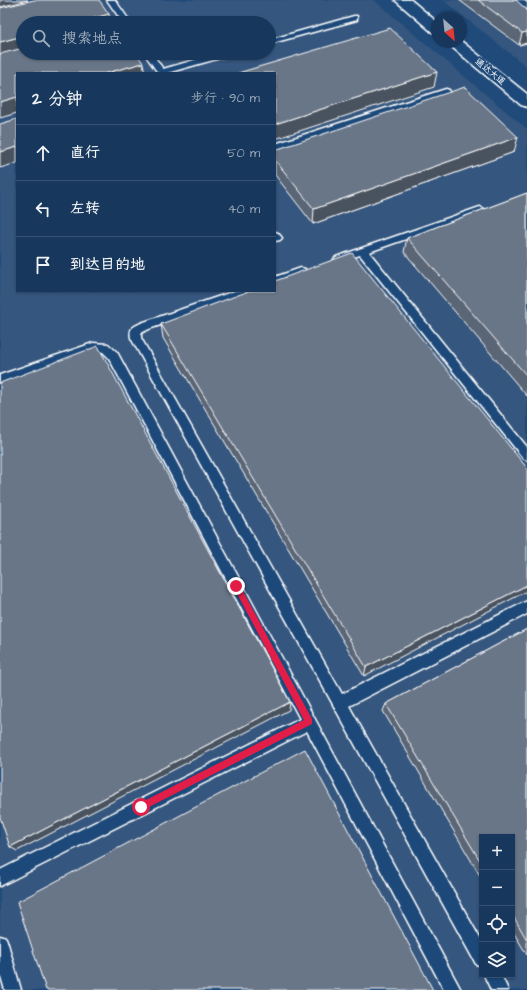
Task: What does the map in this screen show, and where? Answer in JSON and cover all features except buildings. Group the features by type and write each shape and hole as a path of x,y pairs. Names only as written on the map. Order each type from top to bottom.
{"main road":[{"path":"402,0 431,24"},
{"name":"通达大道","path":"460,48 527,102"}],"lane":[{"path":"111,0 122,16"},
{"path":"518,0 527,7"},
{"path":"276,40 354,18"},
{"path":"153,60 162,72 204,60"},
{"path":"276,147 446,92"},
{"path":"333,261 489,207"},
{"path":"362,251 527,455"},
{"path":"276,281 311,269"},
{"path":"243,292 145,326 135,331 136,338 479,953"},
{"path":"0,379 93,347 104,347 113,355 453,990"},
{"path":"340,704 527,607"},
{"path":"0,878 309,722"},
{"path":"0,944 13,990"},
{"path":"494,978 500,990"}],"shaded area":[{"path":"0,0 374,0 527,129 527,990 0,990"},
{"path":"443,0 527,0 527,67 467,19 467,12 458,12"}],"route":[{"path":"141,807 309,722 236,586"}]}
